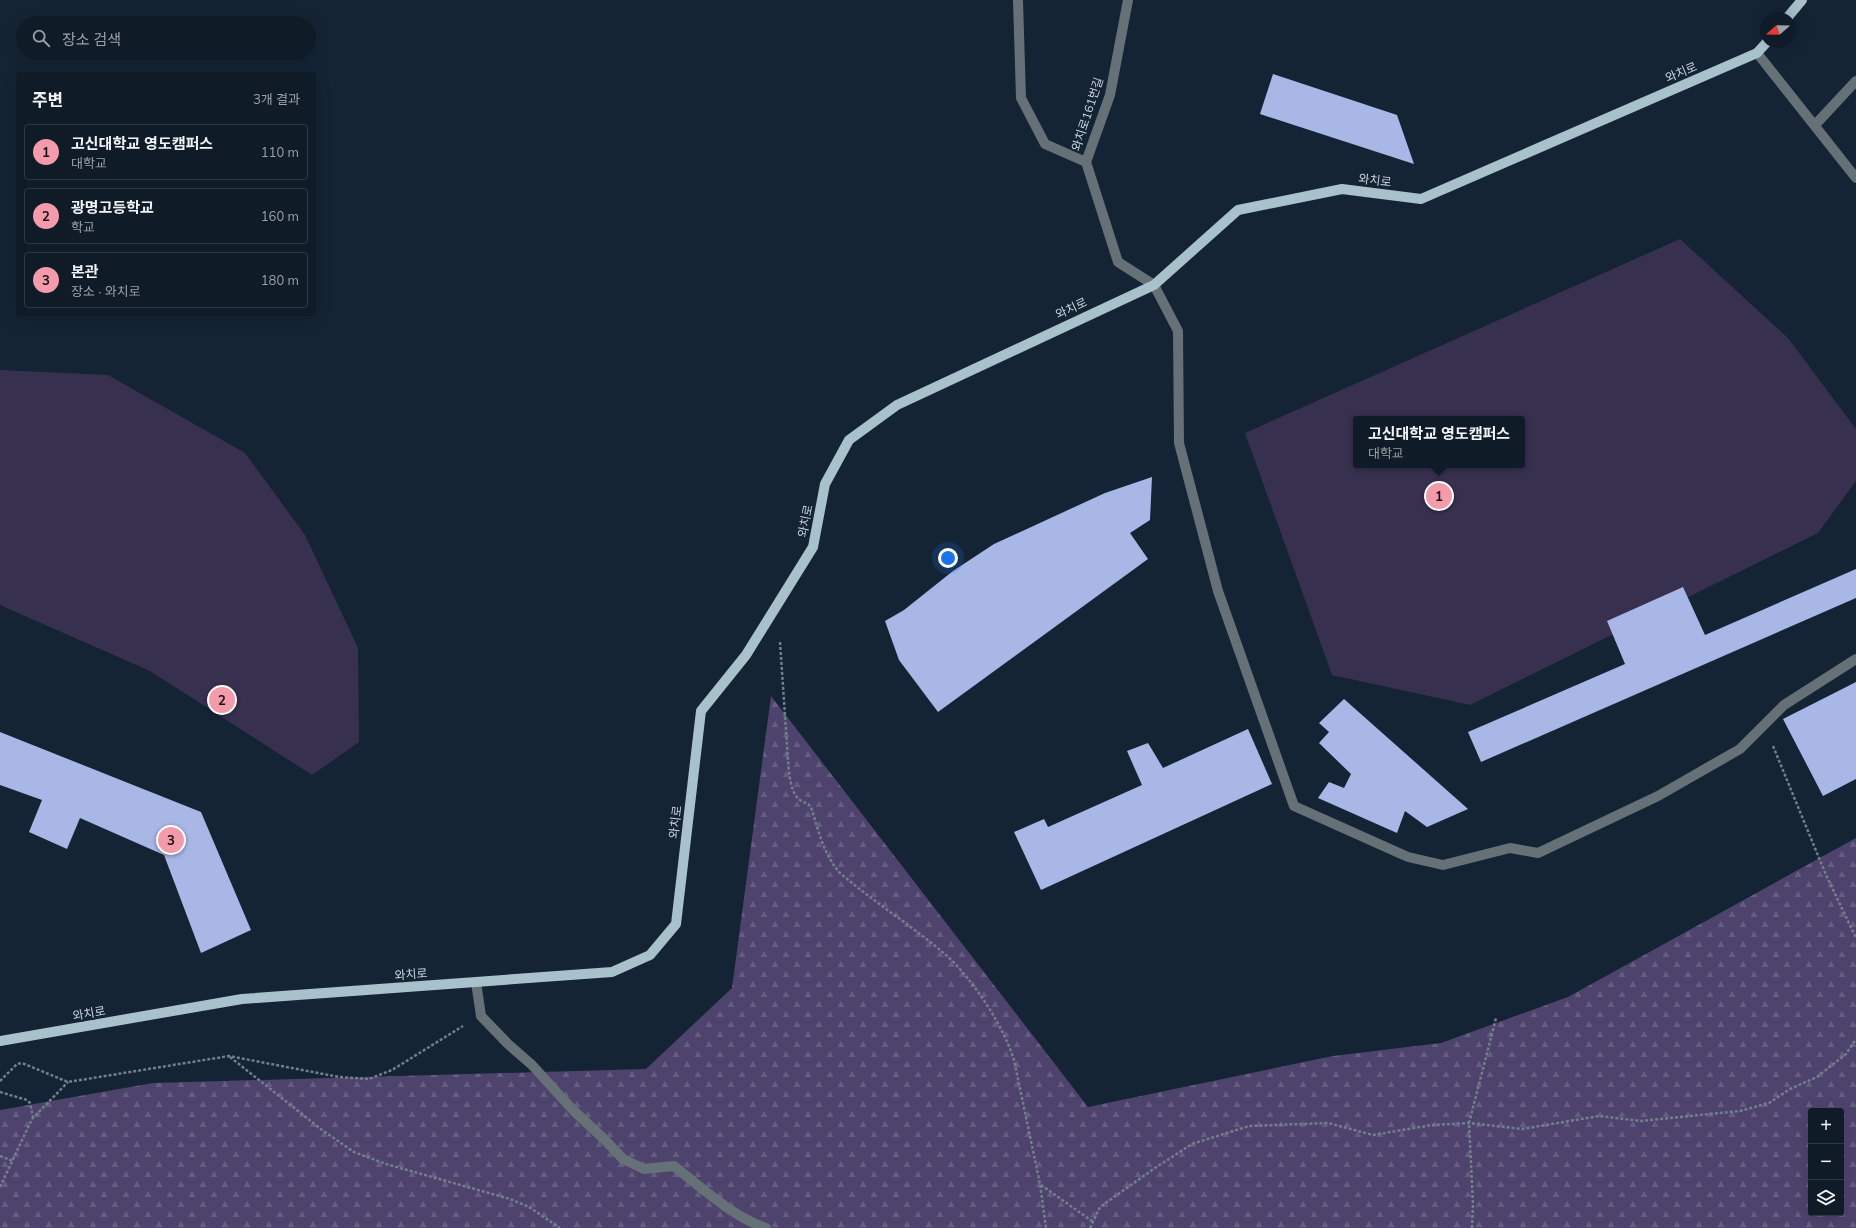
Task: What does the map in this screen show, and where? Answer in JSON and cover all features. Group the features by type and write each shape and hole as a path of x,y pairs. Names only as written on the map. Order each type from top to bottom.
{"main road":[{"path":"1792,12 1802,0"},
{"name":"와치로","path":"0,1041 242,999 612,972 650,955 676,924 701,711 746,655 813,547 825,484 848,440 897,405 1154,285 1238,210 1342,189 1421,199 1757,53 1762,48"}],"street":[{"path":"1018,0 1021,98 1045,144 1086,162"},
{"name":"와치로161번길","path":"1128,0 1110,95 1086,162 1118,262 1154,285"},
{"path":"1757,53 1856,178"},
{"path":"1815,125 1856,81"},
{"path":"1154,285 1178,331 1179,444 1218,591 1294,806 1408,857 1443,865 1510,848 1538,852 1658,796 1740,749 1784,705 1856,659"},
{"path":"476,982 481,1016 508,1044 532,1065 572,1110 605,1140 623,1159 644,1169 674,1166 710,1195 750,1222 766,1228"}],"path":[{"path":"770,616 780,634 788,760 790,779 795,794 800,800 811,807 826,852 831,862 839,872 858,889 923,936 948,957 973,987 1000,1024 1008,1041 1014,1060 1040,1184 1046,1228"},
{"path":"1764,725 1826,875 1856,938"},
{"path":"0,1081 17,1064 22,1063 68,1082 229,1056 340,1077 369,1079 392,1070 481,1016"},
{"path":"1472,1228 1473,1204 1469,1123 1496,1018"},
{"path":"1090,1228 1100,1207 1192,1144 1249,1126 1328,1123 1373,1136 1432,1125 1469,1123 1522,1129 1599,1116 1641,1120 1740,1111 1769,1103 1790,1089 1817,1077 1846,1054 1856,1039"},
{"path":"229,1056 322,1130 354,1152 386,1164 510,1199 528,1208 560,1228"},
{"path":"0,1187 33,1118 68,1082"},
{"path":"0,1092 27,1100 30,1103 33,1118"},
{"path":"0,1156 13,1161"},
{"path":"1040,1184 1092,1222"}],"green space":[{"path":"771,696 1088,1107 1333,1056 1441,1043 1568,997 1856,838 1856,1228 0,1228 0,1110 153,1083 646,1069 732,988"}],"shaded area":[{"path":"1680,239 1788,338 1856,429 1856,481 1818,533 1470,705 1332,675 1245,433"},
{"path":"0,370 108,375 245,453 305,535 358,648 359,742 312,775 150,671 0,605"}],"building":[{"path":"1273,74 1397,115 1414,164 1260,114"},
{"path":"1152,477 1150,520 1130,533 1148,559 938,712 899,660 885,621 904,610 953,571 994,544 1105,493"},
{"path":"1856,569 1856,598 1481,762 1468,732 1625,664 1607,621 1683,587 1705,635"},
{"path":"1856,682 1856,779 1823,796 1783,719"},
{"path":"1344,699 1468,809 1427,827 1405,811 1397,833 1318,798 1329,782 1344,788 1351,774 1319,743 1329,732 1319,723"},
{"path":"1248,729 1272,784 1041,890 1014,832 1044,819 1048,827 1142,785 1127,751 1148,743 1163,768"},
{"path":"0,732 201,812 251,930 201,953 164,855 80,818 67,849 29,832 42,800 0,785"}],"place":[{"name":"고신대학교 영도캠퍼스","path":"1439,496"},
{"name":"광명고등학교","path":"222,700"},
{"name":"본관","path":"171,840"}]}
